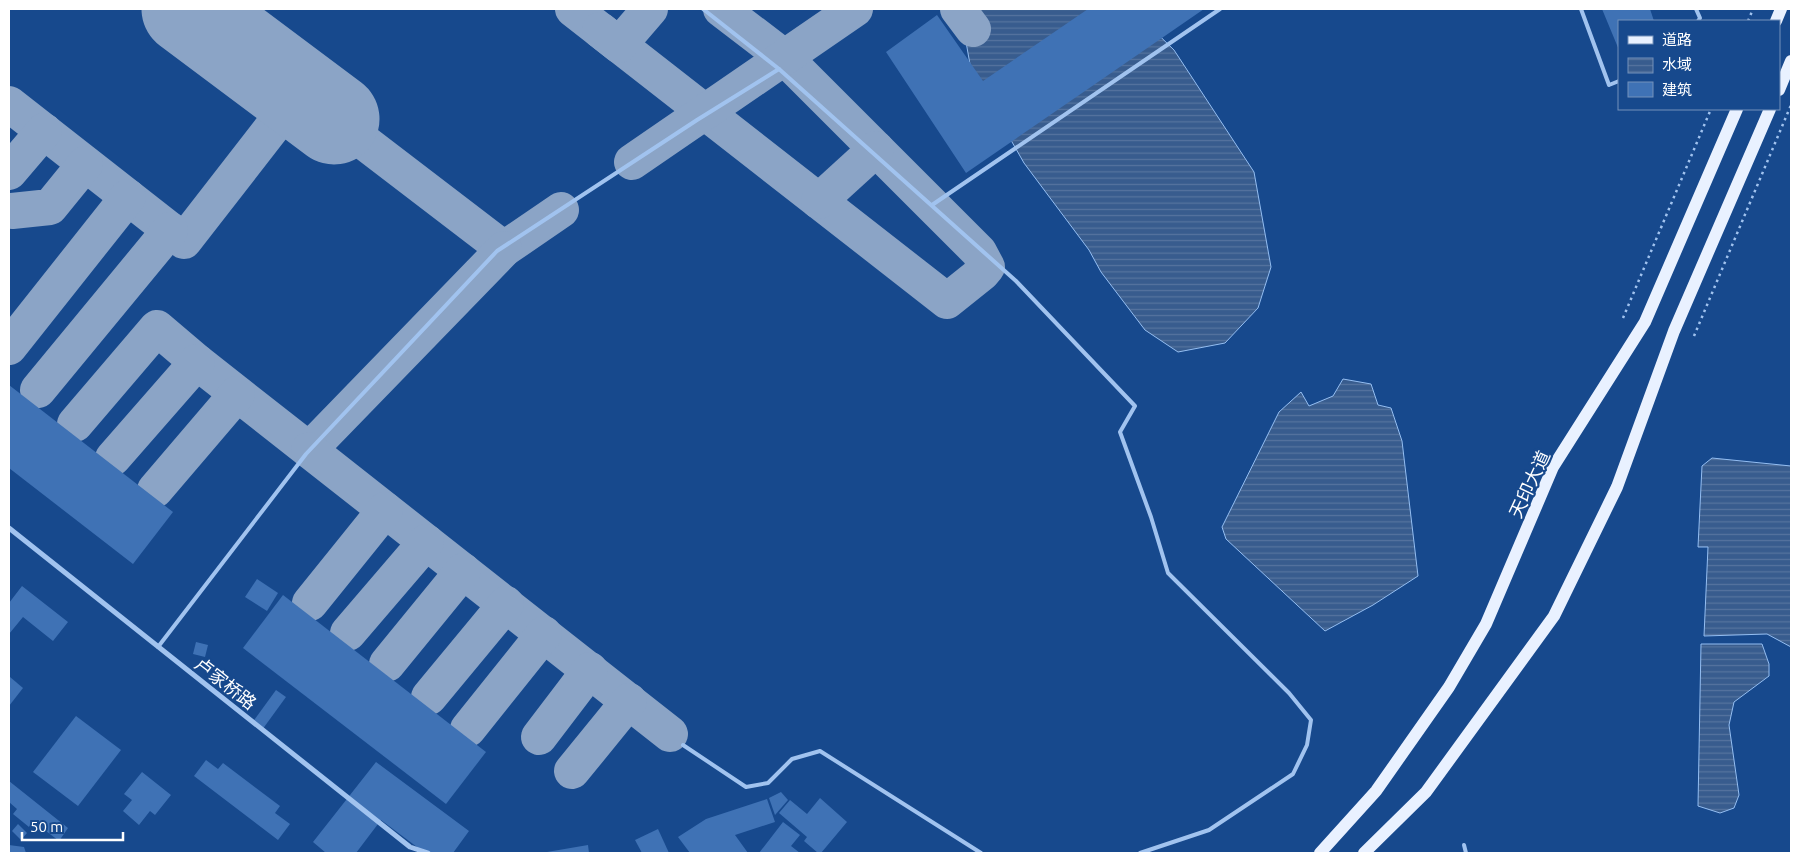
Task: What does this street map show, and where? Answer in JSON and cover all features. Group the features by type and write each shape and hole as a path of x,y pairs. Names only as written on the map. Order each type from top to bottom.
{"main road":[{"path":"1780,88 1791,61"},
{"name":"天印大道","path":"1320,853 1376,791 1449,687 1486,624 1553,467 1645,322 1737,110"},
{"path":"1364,853 1426,792 1554,616 1617,487 1674,331 1770,110"}],"street":[{"name":"卢家桥路","path":"9,528 410,847 428,853"}],"lane":[{"path":"703,9 779,69 1016,281 1135,406 1120,432 1151,517 1168,573 1289,694 1310,720 1307,745 1293,774 1209,830 1140,853"},
{"path":"932,204 1220,9"},
{"path":"1581,9 1609,85 1618,81"},
{"path":"158,647 306,454 497,251 697,120 779,69"},
{"path":"683,745 746,787 768,783 792,759 820,751 981,853"},
{"path":"1464,845 1466,853"}],"path":[{"path":"1694,336 1791,105"},
{"path":"1623,318 1711,110"}],"water":[{"path":"970,9 1132,9 1174,50 1254,172 1271,267 1258,308 1225,343 1178,352 1145,330 1101,272 1089,250 1024,163 971,70 963,25"},
{"path":"1343,379 1371,384 1378,405 1391,408 1402,441 1418,576 1373,605 1325,631 1226,539 1222,527 1279,412 1301,392 1309,406 1333,396"},
{"path":"1712,458 1791,466 1791,647 1767,634 1704,636 1708,547 1698,547 1702,466"},
{"path":"1701,644 1762,644 1769,664 1769,676 1734,702 1729,725 1739,795 1734,808 1720,813 1698,806"}],"building":[{"path":"1088,9 1204,9 966,173 886,52 937,15 983,81"},
{"path":"1602,9 1650,9 1654,20 1618,20 1618,48"},
{"path":"9,385 173,512 133,564 9,468"},
{"path":"257,579 278,593 267,611 245,597"},
{"path":"22,586 68,622 53,641 23,617 9,634 9,603"},
{"path":"283,595 486,752 446,804 243,648"},
{"path":"196,642 208,645 205,657 193,654"},
{"path":"9,678 23,688 9,706"},
{"path":"276,690 286,697 262,730 252,723"},
{"path":"76,716 121,750 78,806 33,772"},
{"path":"206,760 218,769 223,763 280,806 275,813 290,824 278,840 194,776"},
{"path":"376,762 469,831 453,853 425,853 381,820 356,853 326,853 313,842"},
{"path":"142,772 171,795 155,815 150,811 139,825 123,811 132,800 124,794"},
{"path":"9,781 68,828 59,841 33,821 29,827 13,814 17,809 9,802"},
{"path":"781,792 788,800 775,815 769,798"},
{"path":"820,798 847,822 821,853 818,853 804,841 807,837 779,813 790,800 807,814"},
{"path":"767,799 775,822 735,835 748,853 690,853 678,837 706,819"},
{"path":"783,822 800,835 791,846 800,853 759,853"},
{"path":"18,824 27,833 21,840 12,831"},
{"path":"658,829 669,853 642,853 635,840"},
{"path":"9,845 24,847 26,853 9,853"},
{"path":"588,845 589,853 547,853 547,852"}],"taxiway":[{"path":"573,9 947,301 982,273 987,267 979,252 784,57 721,9"},
{"path":"600,30 619,45 650,9"},
{"path":"632,162 855,9"},
{"path":"958,9 973,29"},
{"path":"9,104 184,241 299,93"},
{"path":"334,119 504,249 561,210"},
{"path":"9,172 44,131"},
{"path":"819,201 876,149"},
{"path":"12,211 50,207 85,164"},
{"path":"9,347 128,197"},
{"path":"38,390 170,230"},
{"path":"75,424 157,328 309,450 504,249"},
{"path":"113,458 197,362"},
{"path":"155,490 237,394"},
{"path":"309,450 670,734"},
{"path":"310,603 385,510"},
{"path":"348,633 426,542"},
{"path":"387,664 463,571"},
{"path":"429,697 506,604"},
{"path":"468,729 544,634"},
{"path":"539,737 590,670"},
{"path":"572,771 629,701"}],"runway":[{"path":"187,9 334,119"}]}
